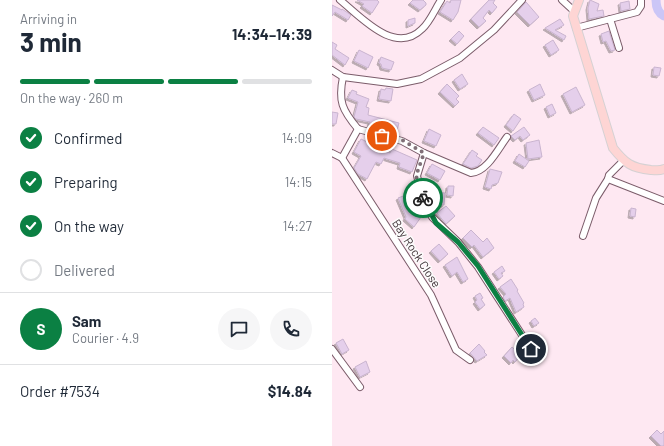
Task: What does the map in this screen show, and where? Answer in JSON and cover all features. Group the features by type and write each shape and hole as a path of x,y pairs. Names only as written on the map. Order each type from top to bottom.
{"main road":[{"path":"579,0 574,11 576,28 613,148 623,161 636,168 660,171 664,169"}],"street":[{"path":"340,0 382,34 391,38 401,39 411,36 422,29 441,0"},
{"path":"332,70 343,77 397,84 421,79 460,58 494,30 522,0"},
{"path":"562,0 574,11"},
{"path":"576,28 638,12 641,6 641,0"},
{"path":"610,19 619,48"},
{"path":"343,77 340,92 342,104 358,129 402,140 424,153 471,173 476,173 484,167 507,137"},
{"path":"332,153 342,158 358,129"},
{"path":"424,153 416,176 424,201 432,217 458,242 478,266 531,349"},
{"name":"Bay Rock Close","path":"342,158 431,295 456,350 470,360"},
{"path":"583,236 596,198 609,175 623,161"},
{"path":"608,179 664,200"},
{"path":"332,349 360,387"}],"building":[{"path":"357,0 377,0 379,2 372,13 362,6 364,4"},
{"path":"413,0 423,0 426,5 420,10 410,3"},
{"path":"451,0 461,0 458,12 453,20 440,12 447,1 450,3"},
{"path":"489,0 495,0 493,3 497,7 492,13 489,10 483,18 486,21 479,27 471,19"},
{"path":"590,0 599,4 597,11 603,10 604,16 589,19 588,8"},
{"path":"629,1 630,9 621,11 620,3"},
{"path":"526,2 539,17 530,25 517,12"},
{"path":"332,5 351,15 348,20 335,12 332,16"},
{"path":"415,18 415,23 408,26 408,20"},
{"path":"560,19 564,25 555,30 566,36 564,40 545,28"},
{"path":"459,31 464,36 457,44 451,39"},
{"path":"609,31 615,50 611,51 606,41 603,42 601,34"},
{"path":"553,40 559,50 551,55 545,45"},
{"path":"332,42 337,45 335,49 349,58 345,65 332,55"},
{"path":"359,50 373,57 368,68 354,61"},
{"path":"381,57 394,62 391,70 382,68 381,64 379,63"},
{"path":"654,67 661,68 659,76 653,75"},
{"path":"462,74 468,84 460,89 454,80"},
{"path":"447,84 459,96 456,99 459,102 455,106 440,92"},
{"path":"540,84 545,95 534,100 529,90"},
{"path":"576,87 585,105 572,112 563,94"},
{"path":"386,88 393,89 391,101 379,99 381,89 385,90"},
{"path":"352,90 357,92 356,94 369,99 366,107 369,108 368,115 399,123 396,134 369,127 370,122 356,119 354,117 358,102 348,98"},
{"path":"552,104 556,113 550,116 546,107"},
{"path":"332,112 338,113 336,124 332,124"},
{"path":"514,114 521,119 513,131 506,125"},
{"path":"483,127 499,138 494,145 478,133"},
{"path":"524,127 530,135 523,140 520,136 515,140 511,136"},
{"path":"429,129 441,135 436,146 424,141"},
{"path":"361,139 390,153 392,149 417,160 412,172 399,167 400,163 384,158 381,164 376,162 367,179 358,174 354,168 361,156 354,152"},
{"path":"539,140 542,157 528,159 526,143"},
{"path":"472,150 478,154 476,156 482,160 478,166 471,168 463,164"},
{"path":"519,154 529,161 525,167 515,161"},
{"path":"432,164 445,171 440,180 427,173"},
{"path":"490,169 502,172 498,183 492,185 491,189 485,187"},
{"path":"448,186 454,186 453,196 447,195"},
{"path":"414,192 420,205 411,209 421,217 414,227 405,219 406,217 398,198"},
{"path":"432,192 445,193 444,205 432,204"},
{"path":"446,206 455,216 446,224 437,213"},
{"path":"631,208 636,209 635,217 630,216"},
{"path":"471,230 483,242 487,238 494,248 483,257 474,245 472,247 463,238"},
{"path":"439,244 448,254 440,261 431,251"},
{"path":"457,257 468,279 463,282 457,272 452,276 445,265"},
{"path":"502,266 505,271 501,273 503,276 499,279 494,272"},
{"path":"511,279 524,303 524,307 516,312 510,298 505,301 503,297 506,294 500,287"},
{"path":"480,293 483,298 481,299 485,305 480,309 475,302 477,300 475,296"},
{"path":"535,318 539,323 534,326 531,321"},
{"path":"343,339 349,350 342,354 336,343"},
{"path":"479,344 487,355 477,361 470,353"},
{"path":"512,347 521,355 515,362 513,360 511,363 504,356"},
{"path":"366,361 370,372 360,377 355,367"},
{"path":"657,430 661,434 664,431 664,446 661,446 651,436"}],"waterway":[{"path":"656,0 656,5 660,13 664,16"}],"way so far":[{"path":"382,136 402,140 424,153 416,176 423,198"}],"route":[{"path":"423,198 436,223 458,242 478,266 531,349"}]}
